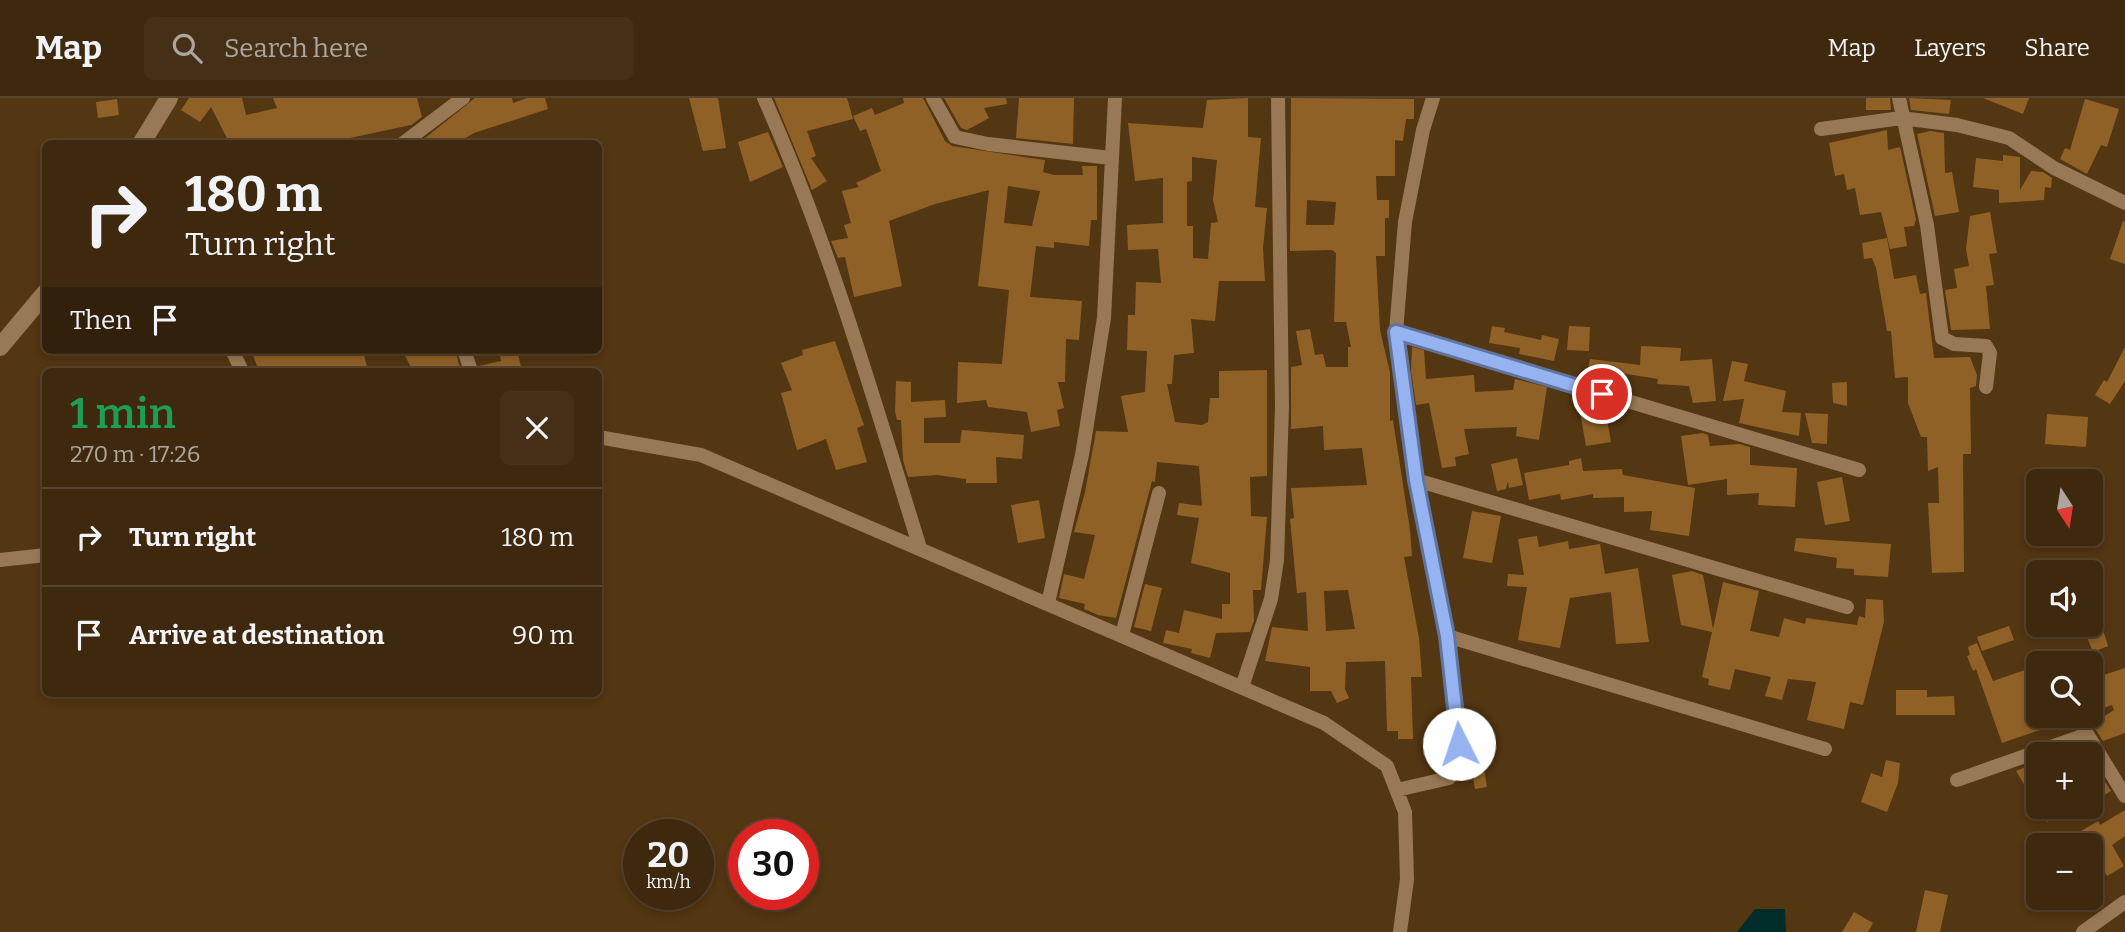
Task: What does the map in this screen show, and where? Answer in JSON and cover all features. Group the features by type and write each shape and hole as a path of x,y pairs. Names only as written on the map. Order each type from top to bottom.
{"street":[{"path":"143,140 169,98"},
{"path":"407,140 463,98"},
{"path":"764,98 790,155 858,349 920,548"},
{"path":"933,98 955,136 988,144 1111,158"},
{"path":"1048,603 1082,455 1104,318 1115,98"},
{"path":"1242,687 1271,599 1278,559 1282,407 1281,257 1276,157 1278,98"},
{"path":"1397,790 1449,778 1460,763 1459,725 1447,636 1416,480 1396,332 1405,222 1423,130 1433,98"},
{"path":"1899,98 1901,118 1927,225 1942,338 1954,344 1986,346 1990,353 1986,387"},
{"path":"1821,129 1901,118 1957,125 2009,138 2054,169 2125,203"},
{"path":"0,347 42,297"},
{"path":"1396,332 1859,470"},
{"path":"602,438 701,455 1324,723 1387,766 1397,790 1405,812 1407,879 1400,932"},
{"path":"1416,480 1847,607"},
{"path":"1122,635 1159,493"},
{"path":"0,560 42,555"},
{"path":"1447,636 1825,749"},
{"path":"2082,728 2125,796"},
{"path":"1957,780 2085,735"},
{"path":"2083,932 2125,902"}],"water":[{"path":"1755,909 1785,909 1786,932 1737,932"}],"building":[{"path":"189,98 242,98 246,115 277,108 273,98 417,98 422,117 411,125 341,140 228,140 211,107 200,122 181,110"},
{"path":"475,98 512,98 513,103 527,98 545,98 548,109 474,133 462,140 424,139"},
{"path":"689,98 718,98 726,148 703,151"},
{"path":"774,98 847,98 853,119 807,131 816,156 811,158 827,181 812,190"},
{"path":"903,98 923,98 945,141 952,146 1045,160 1043,172 1054,175 1083,175 1082,166 1097,166 1097,220 1091,220 1089,246 1054,242 1054,248 1036,246 1030,297 1082,301 1079,340 1066,339 1065,382 1058,382 1064,408 1057,410 1060,426 1031,432 1027,412 988,407 986,400 957,403 958,362 1002,364 1009,290 978,286 989,190 935,204 889,221 902,286 854,297 845,257 838,258 831,241 848,238 844,225 851,223 842,191 859,187 856,183 881,171 866,129 860,131 853,116 872,108 875,115 904,103","holes":["1008,186 1040,191 1032,226 1004,223"]},
{"path":"944,98 1006,98 1007,104 984,108 989,118 967,130 961,128"},
{"path":"1019,98 1074,98 1073,144 1016,138"},
{"path":"1248,98 1248,137 1261,138 1255,207 1267,208 1263,248 1265,281 1219,281 1215,321 1191,319 1194,353 1174,355 1172,384 1167,384 1175,422 1202,425 1208,422 1210,398 1219,398 1219,371 1267,370 1267,476 1250,477 1251,516 1267,517 1261,590 1253,590 1254,621 1250,632 1216,633 1210,658 1191,653 1192,649 1163,643 1166,630 1179,633 1184,610 1222,619 1222,604 1230,604 1230,573 1191,563 1199,518 1177,515 1179,503 1202,506 1199,466 1157,462 1155,482 1152,481 1116,618 1098,615 1084,609 1085,604 1059,598 1064,574 1084,579 1095,535 1074,532 1085,492 1096,431 1128,432 1121,396 1145,392 1147,351 1127,350 1128,315 1135,315 1136,282 1161,283 1158,249 1128,250 1127,225 1163,223 1163,178 1135,181 1128,123 1203,128 1207,100","holes":["1192,157 1217,160 1213,200 1218,222 1211,223 1208,259 1193,258 1193,226 1187,226 1187,182 1192,181"]},
{"path":"1291,98 1414,99 1414,119 1406,119 1403,141 1395,140 1395,176 1376,176 1377,200 1389,200 1389,218 1385,218 1385,256 1376,256 1380,330 1390,372 1390,421 1393,420 1410,530 1412,556 1404,557 1419,638 1422,677 1411,677 1413,739 1398,739 1398,731 1387,731 1385,661 1346,662 1345,689 1349,698 1337,703 1331,691 1310,691 1310,667 1265,661 1272,627 1308,631 1306,592 1297,593 1290,519 1294,518 1291,488 1367,485 1362,448 1324,450 1323,426 1291,429 1291,367 1302,365 1296,331 1310,329 1315,355 1323,354 1326,367 1348,367 1348,347 1351,347 1346,322 1334,322 1336,253 1332,250 1290,251","holes":["1307,200 1336,202 1334,225 1306,225","1348,590 1355,629 1326,631 1324,591"]},
{"path":"1866,98 1890,98 1891,110 1866,110"},
{"path":"1909,98 1951,100 1949,114 1911,110"},
{"path":"1983,98 2029,98 2023,114"},
{"path":"117,99 119,115 98,118 96,102"},
{"path":"2085,99 2119,109 2107,147 2101,145 2087,174 2060,159 2065,148 2070,150"},
{"path":"1887,130 1888,150 1900,147 1916,219 1914,226 1904,227 1907,246 1890,249 1881,212 1860,215 1855,188 1847,190 1844,174 1835,176 1829,143"},
{"path":"1930,131 1944,133 1945,173 1952,172 1959,212 1935,216 1917,134"},
{"path":"768,132 783,167 750,182 738,142"},
{"path":"2003,155 2020,157 2020,190 2031,171 2043,172 2052,178 2051,188 2045,187 2044,200 1999,203 1999,190 1973,187 1976,158 2003,161"},
{"path":"1990,212 1997,253 1989,254 1994,285 1986,286 1990,329 1951,330 1945,290 1957,288 1954,269 1969,266 1966,249 1970,216"},
{"path":"2123,221 2125,222 2125,264 2110,259"},
{"path":"1887,238 1894,279 1916,275 1920,294 1926,293 1934,358 1970,357 1977,375 1976,386 1970,388 1971,454 1963,454 1964,572 1932,573 1928,503 1939,503 1938,467 1928,471 1927,437 1921,437 1908,403 1908,377 1895,378 1891,331 1887,331 1876,268 1872,258 1864,259 1862,243"},
{"path":"1492,326 1505,328 1504,332 1541,340 1542,335 1559,339 1554,361 1519,354 1520,348 1489,343"},
{"path":"1569,326 1590,327 1589,351 1567,350"},
{"path":"835,341 864,425 857,428 867,462 836,470 826,439 797,450 781,393 792,390 781,363 803,355 802,350"},
{"path":"1641,346 1681,348 1680,361 1712,359 1716,401 1693,403 1689,386 1657,384 1658,379 1588,368 1590,359 1640,365"},
{"path":"1412,347 1424,350 1426,379 1474,375 1475,392 1513,390 1515,379 1547,387 1539,440 1516,436 1517,427 1464,429 1469,454 1455,457 1456,466 1442,468 1429,403 1416,405 1411,371"},
{"path":"2125,347 2125,381 2110,404 2095,395 2104,380 2107,382"},
{"path":"253,354 364,354 367,368 258,368"},
{"path":"404,354 456,354 460,368 411,368"},
{"path":"500,354 518,354 521,368 479,368 479,366 501,361"},
{"path":"1732,361 1748,364 1744,381 1786,391 1782,412 1801,413 1799,436 1739,423 1744,399 1723,401"},
{"path":"896,381 911,382 911,402 945,400 946,417 924,418 924,443 960,443 962,430 1024,435 1022,459 996,457 997,483 966,483 966,479 937,475 908,477 903,460 901,420 897,420 895,411"},
{"path":"1847,382 1847,406 1833,403 1832,383"},
{"path":"1605,408 1611,442 1586,446 1580,412"},
{"path":"1805,413 1828,414 1827,444 1812,443"},
{"path":"2047,414 2088,417 2086,447 2045,444"},
{"path":"1702,433 1708,435 1710,446 1739,444 1750,447 1750,465 1797,468 1795,507 1758,505 1759,493 1727,495 1727,479 1688,485 1681,436"},
{"path":"1517,458 1523,485 1509,488 1508,481 1506,489 1497,491 1491,464"},
{"path":"1581,458 1583,471 1622,469 1623,475 1695,488 1689,536 1650,530 1652,511 1624,512 1624,497 1593,498 1593,494 1561,500 1560,494 1529,500 1524,473 1569,465 1569,461"},
{"path":"1842,477 1850,521 1825,525 1817,482"},
{"path":"1039,500 1045,538 1018,543 1011,505"},
{"path":"1472,511 1501,516 1492,563 1463,558"},
{"path":"1537,536 1539,547 1568,541 1569,549 1600,544 1605,574 1638,568 1649,642 1616,644 1611,592 1570,598 1560,648 1518,640 1527,587 1507,586 1508,574 1524,575 1518,539"},
{"path":"1796,538 1891,544 1888,577 1854,575 1854,569 1836,568 1837,558 1794,551"},
{"path":"1692,571 1703,575 1713,629 1723,582 1759,591 1750,631 1779,637 1784,618 1805,624 1806,618 1857,625 1859,616 1865,618 1866,599 1883,600 1884,622 1863,705 1850,702 1844,729 1807,720 1816,682 1788,679 1782,700 1765,696 1771,677 1735,669 1730,690 1708,685 1709,679 1702,677 1712,632 1681,625 1672,575"},
{"path":"1145,584 1162,588 1151,631 1134,627"},
{"path":"2009,626 2014,640 1982,651 1977,637"},
{"path":"2103,630 2108,646 2093,651 2087,637 2103,637"},
{"path":"1977,643 1993,681 2025,670 2026,728 2046,728 2002,743 1976,669 1973,671 1967,656 1970,655 1968,647"},
{"path":"2125,668 2125,733 2103,741 2095,728 2103,728 2103,717 2114,710 2112,705 2103,708 2103,675"},
{"path":"1896,690 1927,690 1927,697 1954,696 1955,715 1896,715"},
{"path":"1886,760 1900,763 1898,783 1887,812 1861,802 1871,773 1882,777"},
{"path":"1483,762 1487,787 1475,789 1471,764"},
{"path":"2026,767 2026,787 2016,771"},
{"path":"2103,779 2111,791 2103,796"},
{"path":"2125,810 2125,836 2112,845 2124,866 2107,876 2103,868 2103,833 2078,833 2098,821 2100,825"},
{"path":"1925,890 1948,895 1940,932 1916,932"},
{"path":"1854,912 1873,923 1868,932 1842,932"}],"route":[{"path":"1459,744 1447,636 1416,480 1396,332 1602,394"}]}
